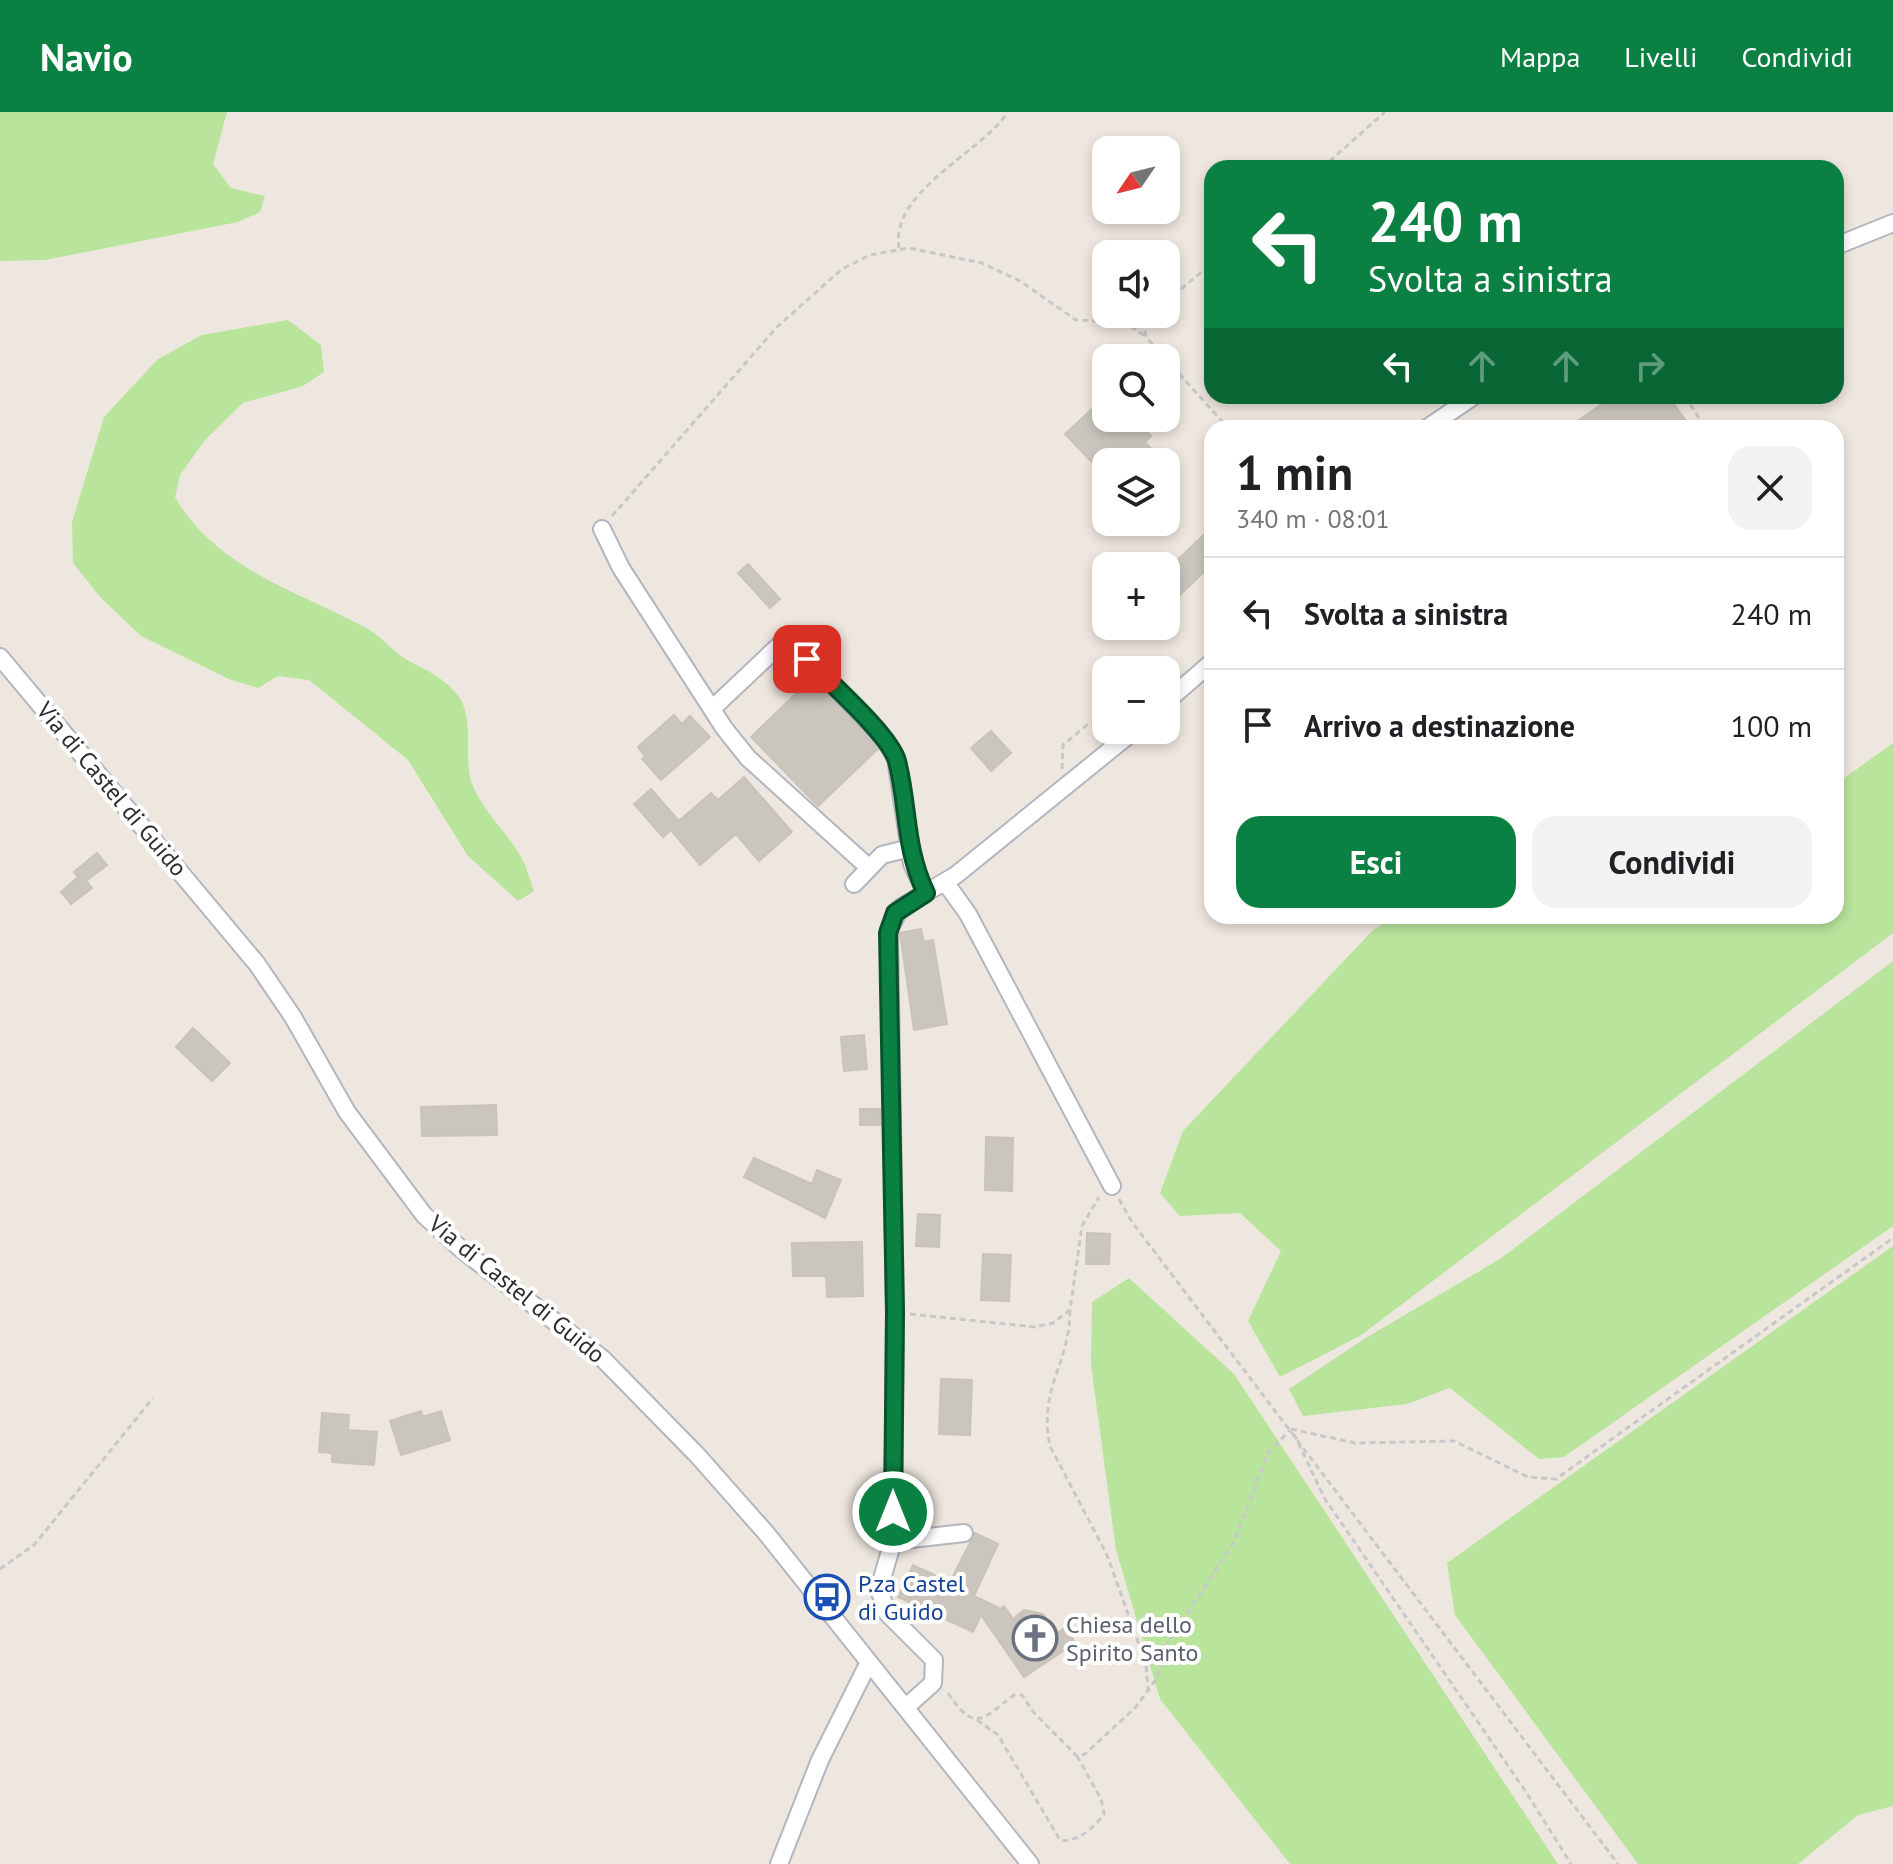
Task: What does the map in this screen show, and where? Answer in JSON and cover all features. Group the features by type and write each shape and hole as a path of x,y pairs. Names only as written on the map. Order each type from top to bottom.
{"street":[{"path":"1844,243 1893,223"},
{"path":"1439,420 1462,404"},
{"path":"602,529 621,568 714,707 724,728 748,758 867,866"},
{"path":"714,707 787,638 896,759 912,864 926,893"},
{"name":"Via di Castel di Guido","path":"0,657 257,964 293,1017 347,1112 424,1215 461,1249 603,1359 647,1402 766,1533 1030,1864"},
{"path":"1180,690 1204,669"},
{"path":"906,1707 933,1683 934,1660 887,1613 879,1589 893,1541 895,1313 888,933 895,913 945,882 1118,744"},
{"path":"854,884 867,866 882,855 910,848"},
{"path":"945,882 968,914 1112,1186"},
{"path":"893,1541 964,1533"},
{"path":"779,1864 820,1760 868,1664"}],"path":[{"path":"899,248 897,233 901,219 916,198 1008,112"},
{"path":"1331,160 1385,112"},
{"path":"602,529 679,435 810,294 842,269 870,255 899,248 982,263 1020,281 1076,320 1125,322 1153,344"},
{"path":"1180,290 1204,270"},
{"path":"1144,328 1146,337"},
{"path":"1180,374 1204,401"},
{"path":"1207,404 1221,420"},
{"path":"1060,792 1063,745 1087,725 1092,725"},
{"path":"1147,1691 1146,1664 1107,1555 1050,1446 1046,1426 1046,1405 1068,1348 1082,1226 1096,1200 1112,1186 1132,1222 1618,1864"},
{"path":"1291,1429 1355,1443 1454,1441 1528,1477 1556,1479 1893,1238"},
{"path":"895,1313 1035,1327 1053,1323 1070,1310"},
{"path":"0,1569 34,1545 153,1398"},
{"path":"1077,1756 1085,1754 1135,1708 1157,1678 1167,1644 1234,1542 1268,1453 1291,1429"},
{"path":"1291,1429 1325,1499 1526,1792 1571,1864"},
{"path":"933,1672 962,1713 998,1735 1060,1840 1077,1839 1104,1814 1101,1799 1077,1756 1034,1713 1022,1695 1014,1695 987,1717 977,1720"}],"green space":[{"path":"0,112 227,112 213,164 231,188 265,196 260,212 238,222 45,260 0,261"},
{"path":"288,320 321,345 324,372 303,386 243,403 205,440 180,475 175,497 213,543 236,561 368,629 401,656 438,677 456,693 466,712 471,781 481,801 521,857 534,891 518,901 468,856 408,760 309,680 278,676 258,688 229,679 141,636 100,597 73,563 72,522 104,417 158,359 202,335"},
{"path":"1893,743 1893,933 1360,1336 1280,1377 1248,1321 1281,1251 1240,1213 1180,1216 1160,1193 1183,1131 1373,930 1384,924 1844,924 1844,778"},
{"path":"1893,961 1893,1226 1564,1457 1539,1459 1450,1388 1407,1404 1303,1416 1289,1389 1364,1339 1500,1259"},
{"path":"1893,1246 1893,1806 1858,1815 1798,1864 1638,1864 1455,1615 1447,1563"},
{"path":"1129,1278 1234,1374 1558,1864 1290,1864 1160,1699 1116,1550 1091,1365 1092,1302"}],"building":[{"path":"1602,404 1674,404 1685,420 1579,420"},
{"path":"1092,409 1092,432 1147,432 1151,436 1145,442 1150,448 1092,448 1092,462 1065,434"},
{"path":"1204,535 1204,572 1180,595 1180,558"},
{"path":"748,564 780,599 770,608 738,573"},
{"path":"811,679 878,749 818,806 751,737"},
{"path":"674,715 682,724 690,716 710,737 661,780 642,759 645,757 638,747"},
{"path":"991,731 1011,753 991,771 971,748"},
{"path":"744,777 792,832 759,861 736,834 700,865 671,830 663,837 634,804 651,789 679,821 711,793 718,800"},
{"path":"97,853 107,865 86,881 92,888 71,904 61,892 78,877 74,872"},
{"path":"921,929 924,942 933,940 947,1024 914,1030 900,933"},
{"path":"193,1028 230,1063 212,1081 176,1047"},
{"path":"864,1035 867,1069 844,1071 841,1037"},
{"path":"496,1105 497,1135 422,1136 421,1107"},
{"path":"860,1109 880,1109 880,1125 860,1125"},
{"path":"986,1137 1013,1138 1012,1191 985,1190"},
{"path":"754,1158 812,1184 817,1170 841,1180 825,1218 744,1177"},
{"path":"918,1214 940,1215 939,1247 916,1246"},
{"path":"1087,1233 1110,1234 1109,1264 1086,1264"},
{"path":"862,1242 863,1296 827,1297 826,1276 793,1276 792,1243"},
{"path":"983,1254 1011,1255 1009,1301 981,1300"},
{"path":"941,1379 972,1380 970,1435 939,1434"},
{"path":"421,1411 423,1417 441,1411 450,1440 401,1455 390,1421"},
{"path":"322,1413 349,1415 348,1430 377,1432 374,1465 332,1462 332,1453 319,1452"},
{"path":"975,1533 998,1544 974,1596 1001,1609 1004,1606 1013,1619 1024,1610 1043,1614 1056,1634 1066,1627 1075,1643 1024,1677 981,1615 973,1632 898,1597 913,1565 950,1582"}],"place":[{"name":"P.za Castel di Guido","path":"827,1597"},
{"name":"Chiesa dello Spirito Santo","path":"1035,1638"}],"route":[{"path":"807,659 886,741 896,759 912,864 926,893 895,913 888,933 895,1313 893,1512"}]}
